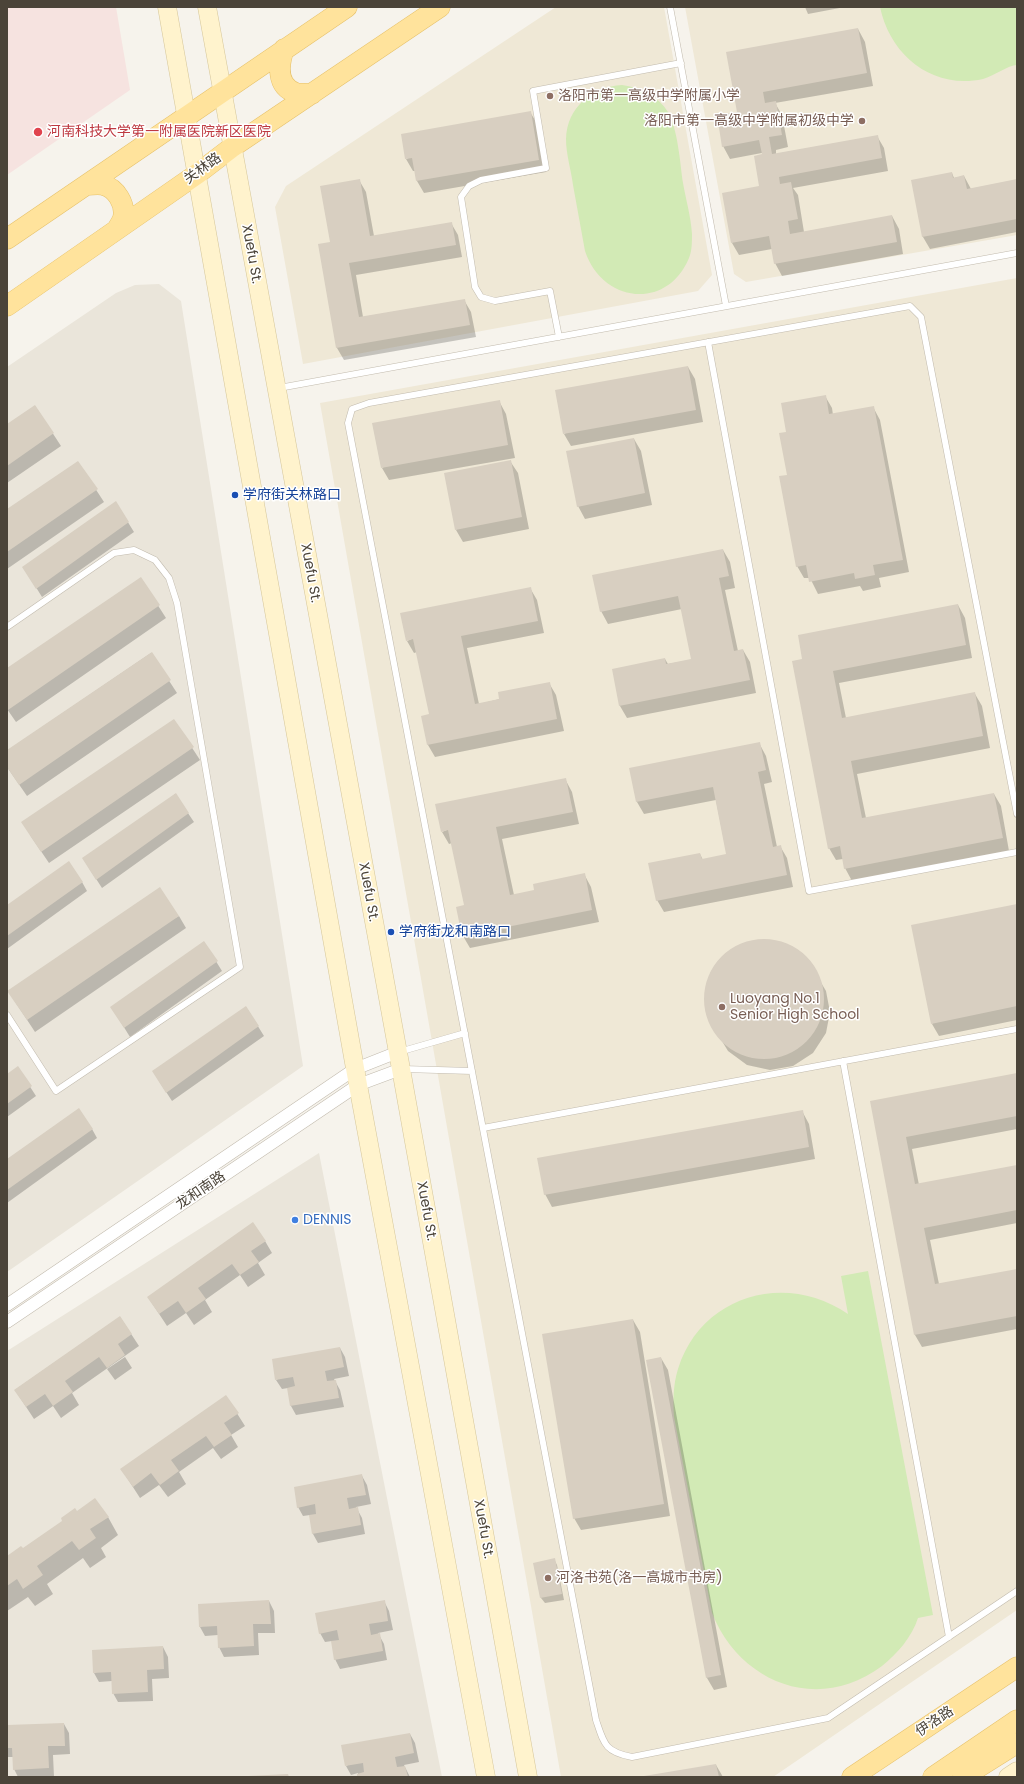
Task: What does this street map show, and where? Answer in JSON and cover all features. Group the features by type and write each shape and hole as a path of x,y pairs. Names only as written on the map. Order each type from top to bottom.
{"main road":[{"path":"167,7 188,115 197,174 356,1077 486,1777"},
{"name":"Xuefu St.","path":"206,7 399,1061 528,1777"},
{"path":"7,239 347,7"},
{"name":"关林路","path":"7,306 197,174 231,148 440,7"},
{"path":"284,49 279,65 281,77 286,86 296,93 312,94"},
{"path":"86,185 102,184 110,188 117,195 123,206 123,217 117,229"},
{"name":"伊洛路","path":"852,1777 1017,1666"},
{"path":"933,1777 1017,1720"},
{"path":"963,1777 1017,1743"},
{"path":"1008,1777 1017,1771"}],"street":[{"name":"龙和南路","path":"7,1305 356,1077 399,1061"},
{"name":"龙和南路","path":"7,1322 356,1077 399,1061"}],"lane":[{"path":"670,7 726,306"},
{"path":"559,337 550,291 495,301 481,297 475,287 461,197 469,186 481,180 546,168 534,91 681,63"},
{"path":"276,388 1017,253"},
{"path":"1017,814 920,316 910,306 369,403 352,410 348,423 596,1720 603,1742 616,1754 632,1757 828,1718 1017,1591"},
{"path":"708,342 809,891 1017,852"},
{"path":"7,627 114,553 134,550 155,560 169,578 177,603 240,968 56,1091 7,1015"},
{"path":"483,1128 1017,1029"},
{"path":"399,1061 465,1033"},
{"path":"399,1061 472,1071"},
{"path":"844,1061 949,1637"}],"shaded area":[{"name":"河南科技大学第一附属医院新区医院","path":"7,7 116,7 130,90 7,175"},
{"name":"洛阳市第一高级中学附属小学","path":"556,7 664,7 712,275 698,291 303,364 275,207 286,186"},
{"name":"洛阳市第一高级中学附属初级中学","path":"685,7 1017,7 1017,235 746,282 734,274"},
{"name":"Luoyang No.1 Senior High School","path":"1017,278 1017,1610 773,1777 561,1777 320,403"},
{"path":"159,284 181,301 303,1066 7,1272 7,367 116,293 135,285"},
{"path":"319,1153 442,1777 7,1777 7,1351"}],"green space":[{"path":"880,7 1017,7 1017,65 1013,65 983,79 964,81 947,79 931,74 916,65 904,54 893,40 885,24"},
{"path":"622,85 636,88 654,97 668,112 676,137 691,221 692,243 689,258 679,275 666,287 651,293 635,294 620,290 605,281 593,268 585,251 567,150 567,128 576,108 591,95 601,90"},
{"path":"868,1271 933,1615 918,1618 912,1632 903,1645 882,1666 857,1680 832,1688 807,1689 784,1684 761,1673 741,1658 725,1637 712,1613 674,1417 674,1387 678,1369 689,1344 706,1323 726,1308 748,1298 773,1293 799,1294 824,1301 848,1314 841,1276"}],"building":[{"path":"858,28 867,73 763,92 765,103 776,101 782,135 769,137 772,154 878,135 882,158 779,177 780,184 791,182 798,219 788,221 790,234 892,215 897,242 774,264 769,236 731,243 722,193 759,186 754,156 762,154 759,140 722,147 717,115 737,112 726,52"},
{"path":"531,111 539,160 416,181 412,158 405,159 401,134"},
{"path":"952,172 953,178 964,175 967,189 1017,179 1017,219 922,237 911,180"},
{"path":"360,179 370,236 452,222 456,245 349,263 359,317 465,299 470,325 336,348 318,244 330,242 320,186"},
{"path":"688,366 696,410 563,434 555,390"},
{"path":"826,395 829,414 874,406 903,560 873,565 875,575 855,579 854,573 809,582 806,565 796,567 779,476 787,475 779,433 786,432 781,403"},
{"path":"500,400 508,445 381,468 372,423"},
{"path":"35,405 54,433 7,466 7,424"},
{"path":"634,438 645,493 577,507 566,451"},
{"path":"511,460 522,517 455,530 444,473"},
{"path":"78,461 98,489 7,552 7,509"},
{"path":"116,501 129,522 36,589 22,567"},
{"path":"723,549 729,576 719,578 734,651 743,649 750,680 619,706 612,669 665,658 666,664 691,659 678,596 600,612 592,575"},
{"path":"141,577 160,605 8,710 7,668"},
{"path":"531,587 538,621 461,636 475,704 499,699 498,692 550,682 557,719 427,745 421,716 429,714 413,639 406,641 400,613"},
{"path":"958,604 966,645 833,671 842,718 975,692 983,736 851,761 862,818 994,793 1003,838 844,869 840,846 828,849 792,661 802,659 798,635"},
{"path":"152,652 171,680 19,785 7,767 7,750"},
{"path":"174,719 194,747 41,852 21,822"},
{"path":"760,742 766,770 758,772 773,847 781,845 787,875 656,901 648,863 700,853 702,859 726,854 713,787 636,802 629,768"},
{"path":"566,778 573,812 496,827 510,895 534,890 533,884 585,873 592,910 462,936 456,907 464,905 448,830 441,832 435,804"},
{"path":"176,793 189,813 96,880 82,858"},
{"path":"69,861 83,882 7,936 7,905"},
{"path":"160,887 179,916 27,1020 7,991"},
{"path":"1017,904 1017,1006 931,1024 911,925"},
{"path":"764,939 787,944 797,949 806,957 814,966 819,976 824,999 819,1022 814,1032 806,1041 797,1049 787,1054 764,1059 741,1054 731,1049 722,1041 714,1032 709,1022 704,999 709,976 714,966 722,957 731,949 741,944"},
{"path":"204,941 218,961 124,1028 110,1007"},
{"path":"246,1006 259,1026 166,1093 152,1071"},
{"path":"18,1066 32,1086 7,1104 7,1074"},
{"path":"1017,1073 1017,1116 906,1137 915,1184 1017,1165 1017,1210 924,1228 935,1284 1017,1269 1017,1316 914,1335 870,1101"},
{"path":"79,1108 93,1129 7,1190 7,1159"},
{"path":"803,1110 809,1147 544,1195 537,1158"},
{"path":"253,1222 266,1241 251,1251 259,1262 240,1275 232,1264 198,1288 206,1299 186,1313 178,1301 159,1314 147,1297"},
{"path":"120,1316 132,1334 118,1344 125,1355 107,1368 99,1357 65,1381 73,1392 53,1406 45,1394 26,1407 14,1390"},
{"path":"633,1319 664,1504 573,1519 542,1334"},
{"path":"340,1347 344,1367 325,1371 327,1381 336,1380 339,1398 290,1406 287,1388 295,1386 293,1377 275,1380 272,1359"},
{"path":"661,1357 721,1675 706,1678 646,1360"},
{"path":"226,1395 239,1413 224,1423 232,1435 214,1447 206,1436 171,1460 179,1471 160,1485 151,1473 133,1487 120,1469"},
{"path":"362,1474 366,1495 347,1498 349,1509 358,1507 361,1525 312,1534 309,1515 316,1514 315,1504 297,1508 294,1487"},
{"path":"95,1498 109,1517 90,1529 96,1538 79,1550 72,1541 37,1566 43,1575 23,1589 17,1579 7,1586 7,1556 21,1546 23,1548 62,1521 61,1518 75,1508 77,1511"},
{"name":"河洛书苑(洛一高城市书房)","path":"555,1558 562,1594 540,1598 533,1563"},
{"path":"269,1600 271,1624 253,1624 254,1646 218,1648 217,1626 199,1627 198,1604"},
{"path":"385,1600 388,1621 369,1624 371,1635 380,1633 383,1651 334,1660 331,1641 339,1640 337,1630 319,1634 315,1613"},
{"path":"163,1646 164,1669 147,1670 148,1692 112,1694 111,1672 93,1673 92,1650"},
{"path":"64,1723 65,1746 48,1746 49,1768 13,1770 12,1748 7,1748 7,1725"},
{"path":"410,1733 414,1753 395,1757 397,1767 405,1766 408,1777 357,1777 357,1774 364,1772 363,1763 345,1766 341,1745"},
{"path":"716,1764 719,1777 644,1777 644,1776"},
{"path":"288,1774 289,1777 248,1777 248,1776"}],"place":[{"name":"洛阳市第一高级中学附属小学","path":"550,96"},
{"name":"洛阳市第一高级中学附属初级中学","path":"862,121"},
{"name":"河南科技大学第一附属医院新区医院","path":"38,132"},
{"name":"学府街关林路口","path":"235,495"},
{"name":"学府街龙和南路口","path":"391,932"},
{"name":"Luoyang No.1 Senior High School","path":"722,1007"},
{"name":"DENNIS","path":"295,1220"},
{"name":"河洛书苑(洛一高城市书房)","path":"548,1578"}]}
